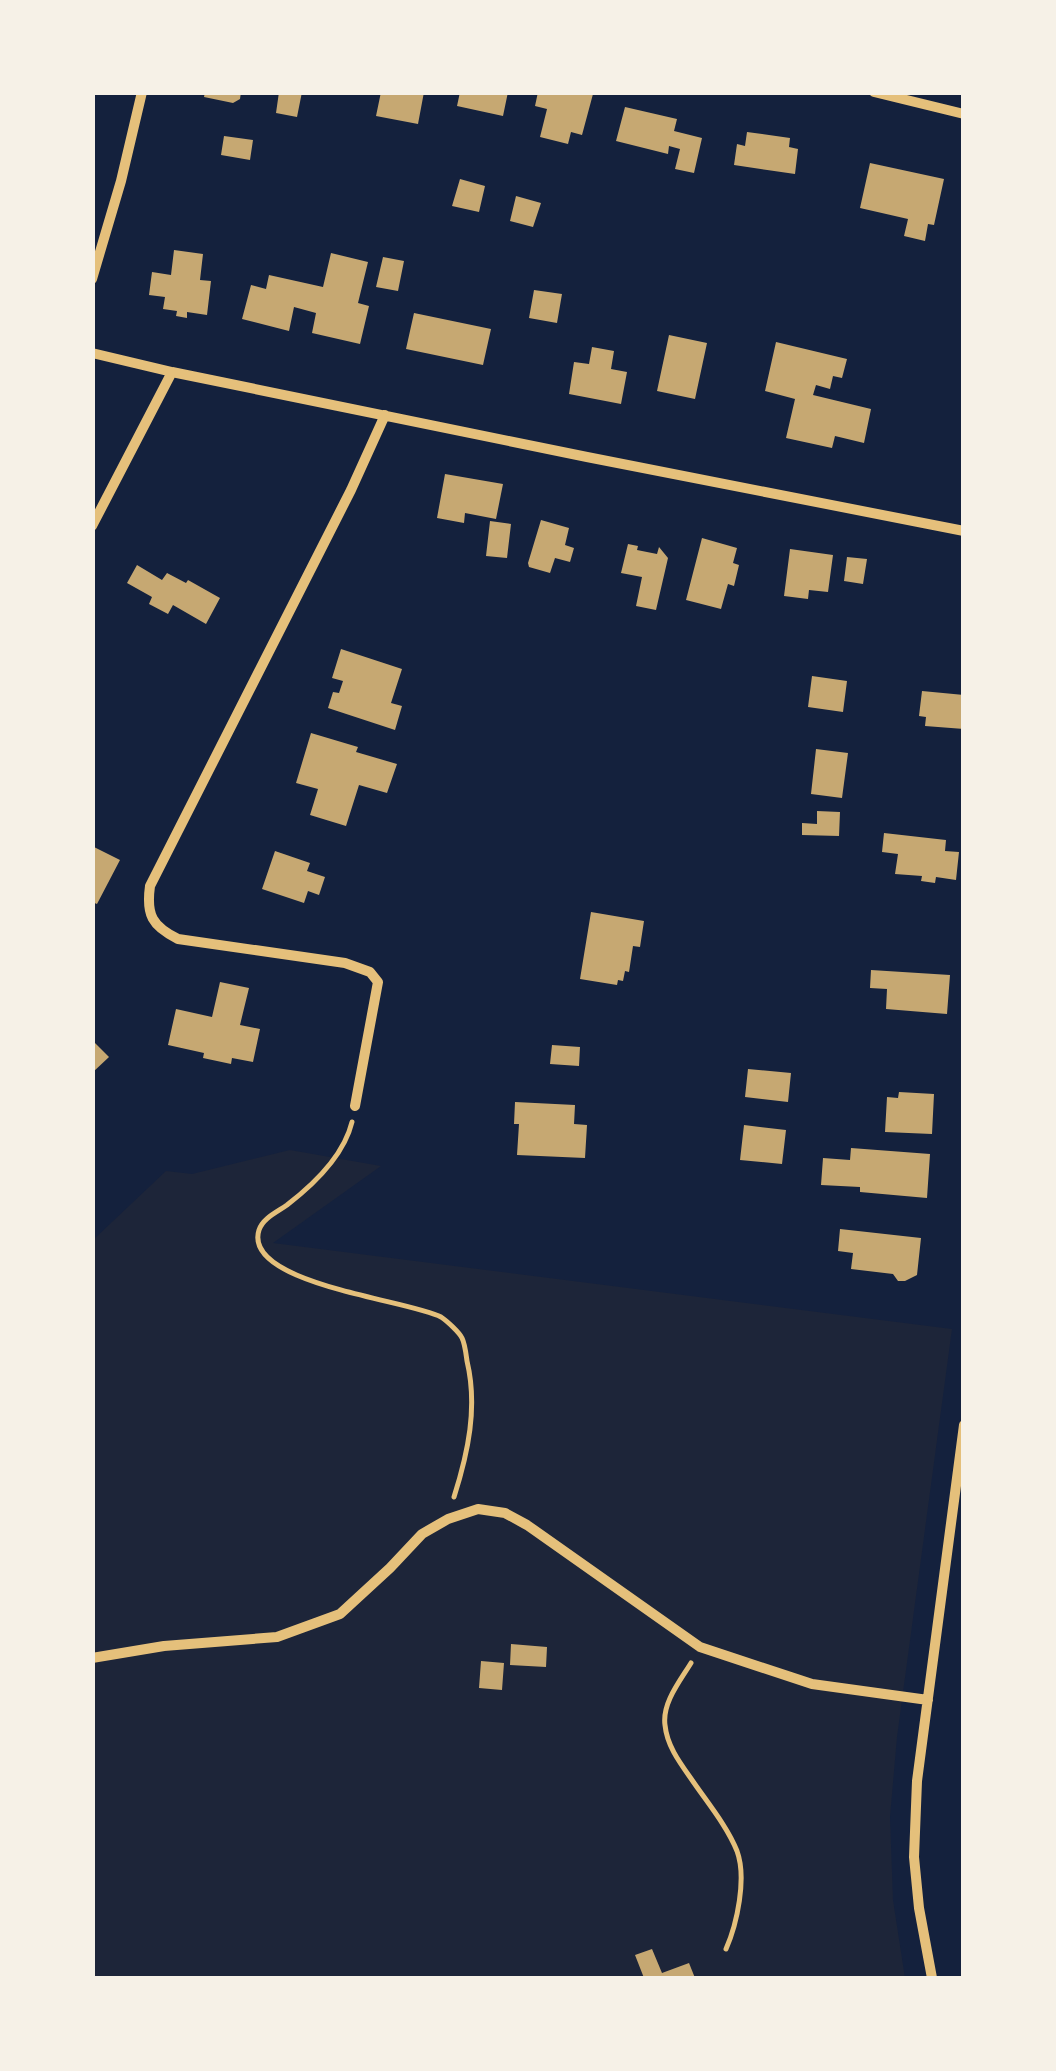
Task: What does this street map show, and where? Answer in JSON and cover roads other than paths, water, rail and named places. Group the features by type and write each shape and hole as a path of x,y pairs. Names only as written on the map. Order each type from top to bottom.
{"street":[{"path":"92,279 142,92"},
{"path":"874,92 964,114"},
{"path":"92,353 964,530"},
{"path":"92,526 172,372"},
{"path":"354,1106 378,982 370,972 345,963 178,939 161,930 151,917 148,902 150,886 351,490 385,415"},
{"path":"932,1978 914,1858 916,1780 964,1425"},
{"path":"92,1658 164,1646 276,1637 340,1614 422,1534 448,1519 478,1509 505,1513 527,1525 700,1647 812,1684 928,1700"}]}
